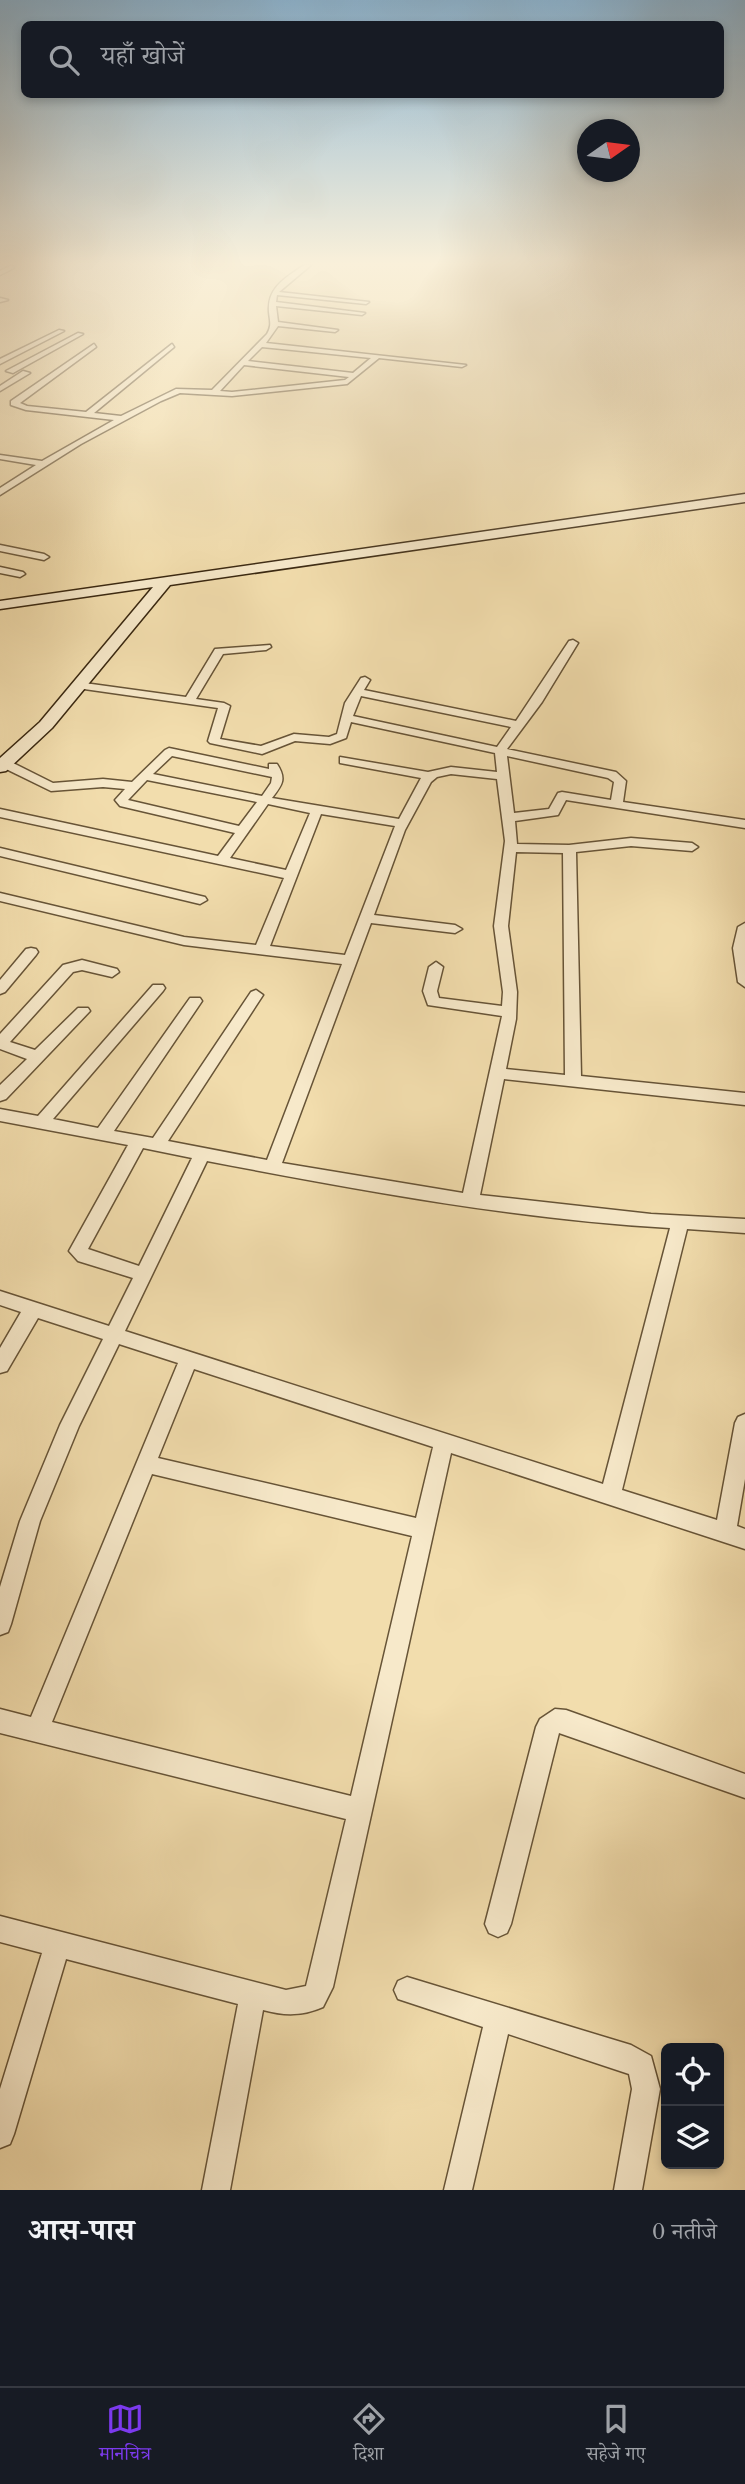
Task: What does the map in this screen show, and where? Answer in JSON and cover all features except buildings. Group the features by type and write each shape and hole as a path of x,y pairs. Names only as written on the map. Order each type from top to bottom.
{"street":[{"path":"64,367 16,401 15,405 121,418"},
{"path":"87,415 146,367"},
{"path":"211,392 238,367"},
{"path":"283,367 358,375"},
{"path":"0,492 121,418 174,391 232,394 347,382 366,367"},
{"path":"419,367 461,369 449,367"},
{"path":"3,371 52,376"},
{"path":"0,389 26,373"},
{"path":"0,457 44,464"},
{"path":"0,475 21,479"},
{"path":"0,605 745,498"},
{"path":"0,548 44,557"},
{"path":"0,570 20,574"},
{"path":"166,581 46,725 1,765 51,787 139,781 403,823"},
{"path":"470,1200 509,1012 510,992 502,926 510,848 500,750 573,643"},
{"path":"190,700 219,651 266,647"},
{"path":"77,685 224,706 214,739 223,744 262,750 294,737 336,739 345,731 357,692 365,680"},
{"path":"357,692 519,725"},
{"path":"348,718 500,750 617,803 745,824"},
{"path":"210,760 223,744"},
{"path":"221,861 277,783 278,775 262,750"},
{"path":"243,831 121,802 169,752 278,775"},
{"path":"344,760 429,776 445,771 502,776"},
{"path":"272,1168 403,823 429,776"},
{"path":"566,781 619,778 617,803"},
{"path":"508,818 554,812 566,781"},
{"path":"261,951 317,810"},
{"path":"0,813 290,875"},
{"path":"510,848 569,849 631,842 692,846"},
{"path":"569,849 573,1081"},
{"path":"0,852 200,900"},
{"path":"0,897 184,941 350,960"},
{"path":"366,918 455,929"},
{"path":"745,927 740,948 745,982"},
{"path":"0,989 6,974 31,952"},
{"path":"38,1056 0,1044 68,968 82,965 112,972"},
{"path":"436,967 430,991 433,1002 509,1012"},
{"path":"41,1122 158,988"},
{"path":"145,1275 84,1256 78,1251 147,1145 256,995"},
{"path":"102,1135 195,1001"},
{"path":"0,1095 83,1011"},
{"path":"497,1073 745,1100"},
{"path":"0,1115 272,1168 470,1200 571,1214 745,1226"},
{"path":"0,1624 30,1521 70,1425 116,1337 202,1155"},
{"path":"610,1496 680,1223"},
{"path":"0,1298 745,1539"},
{"path":"0,1365 33,1309"},
{"path":"37,1730 188,1361"},
{"path":"725,1533 745,1423"},
{"path":"0,1929 286,2003 314,1998 320,1987 422,1529 444,1442"},
{"path":"146,1464 422,1529"},
{"path":"0,1721 359,1810"},
{"path":"498,1924 548,1727 555,1721 566,1722 745,1786"},
{"path":"0,2134 58,1944"},
{"path":"407,1990 631,2059 641,2066 646,2090 628,2190"},
{"path":"216,2190 253,1994"},
{"path":"458,2190 498,2018"}]}
